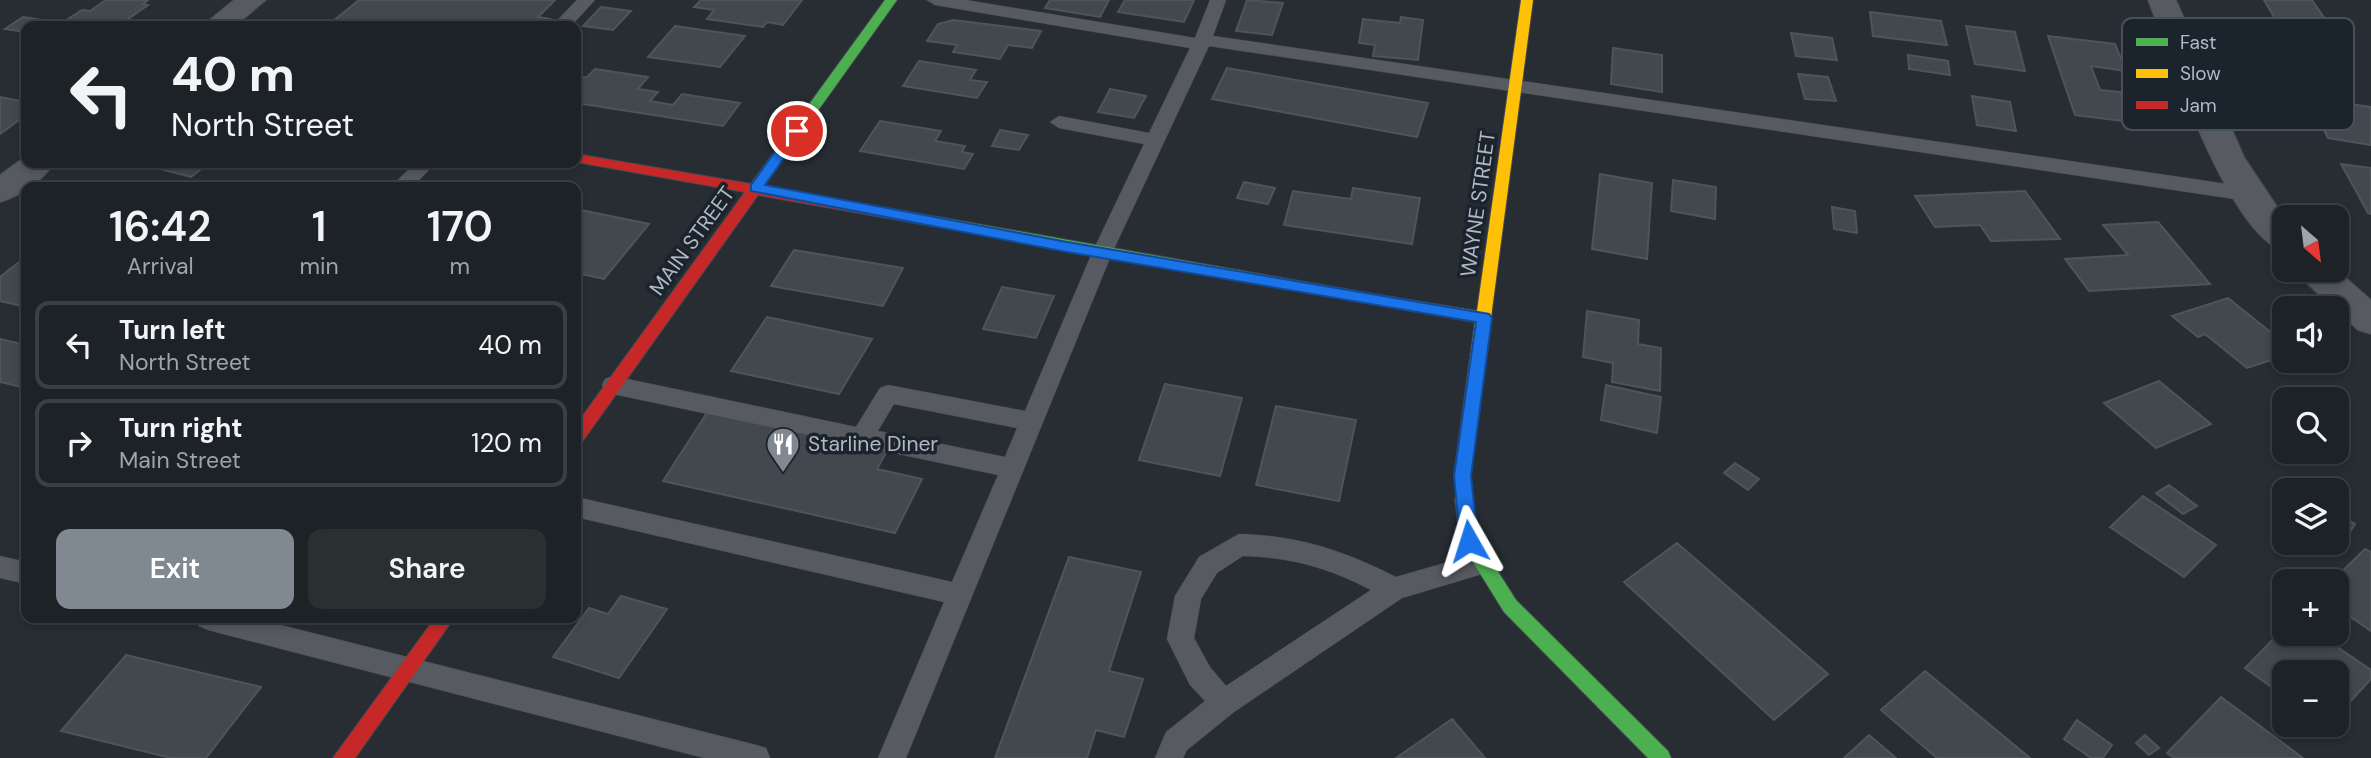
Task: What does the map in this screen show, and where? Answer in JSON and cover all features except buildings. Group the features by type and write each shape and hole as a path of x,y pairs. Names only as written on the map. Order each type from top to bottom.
{"street":[{"path":"224,21 252,0"},
{"name":"MAIN STREET","path":"581,430 891,0"},
{"name":"WAYNE STREET","path":"1527,0 1462,476 1469,541 1510,606 1661,758"},
{"path":"2162,0 2169,18"},
{"path":"2218,130 2248,194 2263,219 2272,228"},
{"path":"581,159 756,188 1102,253 1484,318"},
{"path":"0,191 31,168"},
{"path":"2328,282 2371,321"},
{"path":"343,758 441,623"}],"lane":[{"path":"566,21 587,0"},
{"path":"935,0 1201,42 1515,85 2248,194"},
{"path":"892,758 1102,253 1218,0"},
{"path":"1059,122 1156,140"},
{"path":"406,182 421,168"},
{"path":"613,385 1014,469"},
{"path":"862,438 888,394 1033,422"},
{"path":"581,508 962,595"},
{"path":"1224,702 1200,676 1180,639 1188,596 1208,565 1239,545 1282,546 1349,566 1394,589"},
{"path":"1169,758 1176,741 1224,702 1394,589 1483,563"},
{"path":"229,623 409,667 756,758"}],"traffic: fast":[{"path":"764,176 891,0"},
{"path":"938,222 1367,298"},
{"path":"1464,498 1469,541 1510,606 1661,758"}],"traffic: slow":[{"path":"1464,498 1462,476 1527,0"},
{"path":"1367,298 1484,318"}],"traffic: jam":[{"path":"581,159 938,222"},
{"path":"581,430 764,176"},
{"path":"343,758 441,623"}],"place":[{"name":"Starline Diner","path":"783,474"}],"route":[{"path":"797,131 756,188 1067,247 1484,318 1462,476 1469,541"}]}
